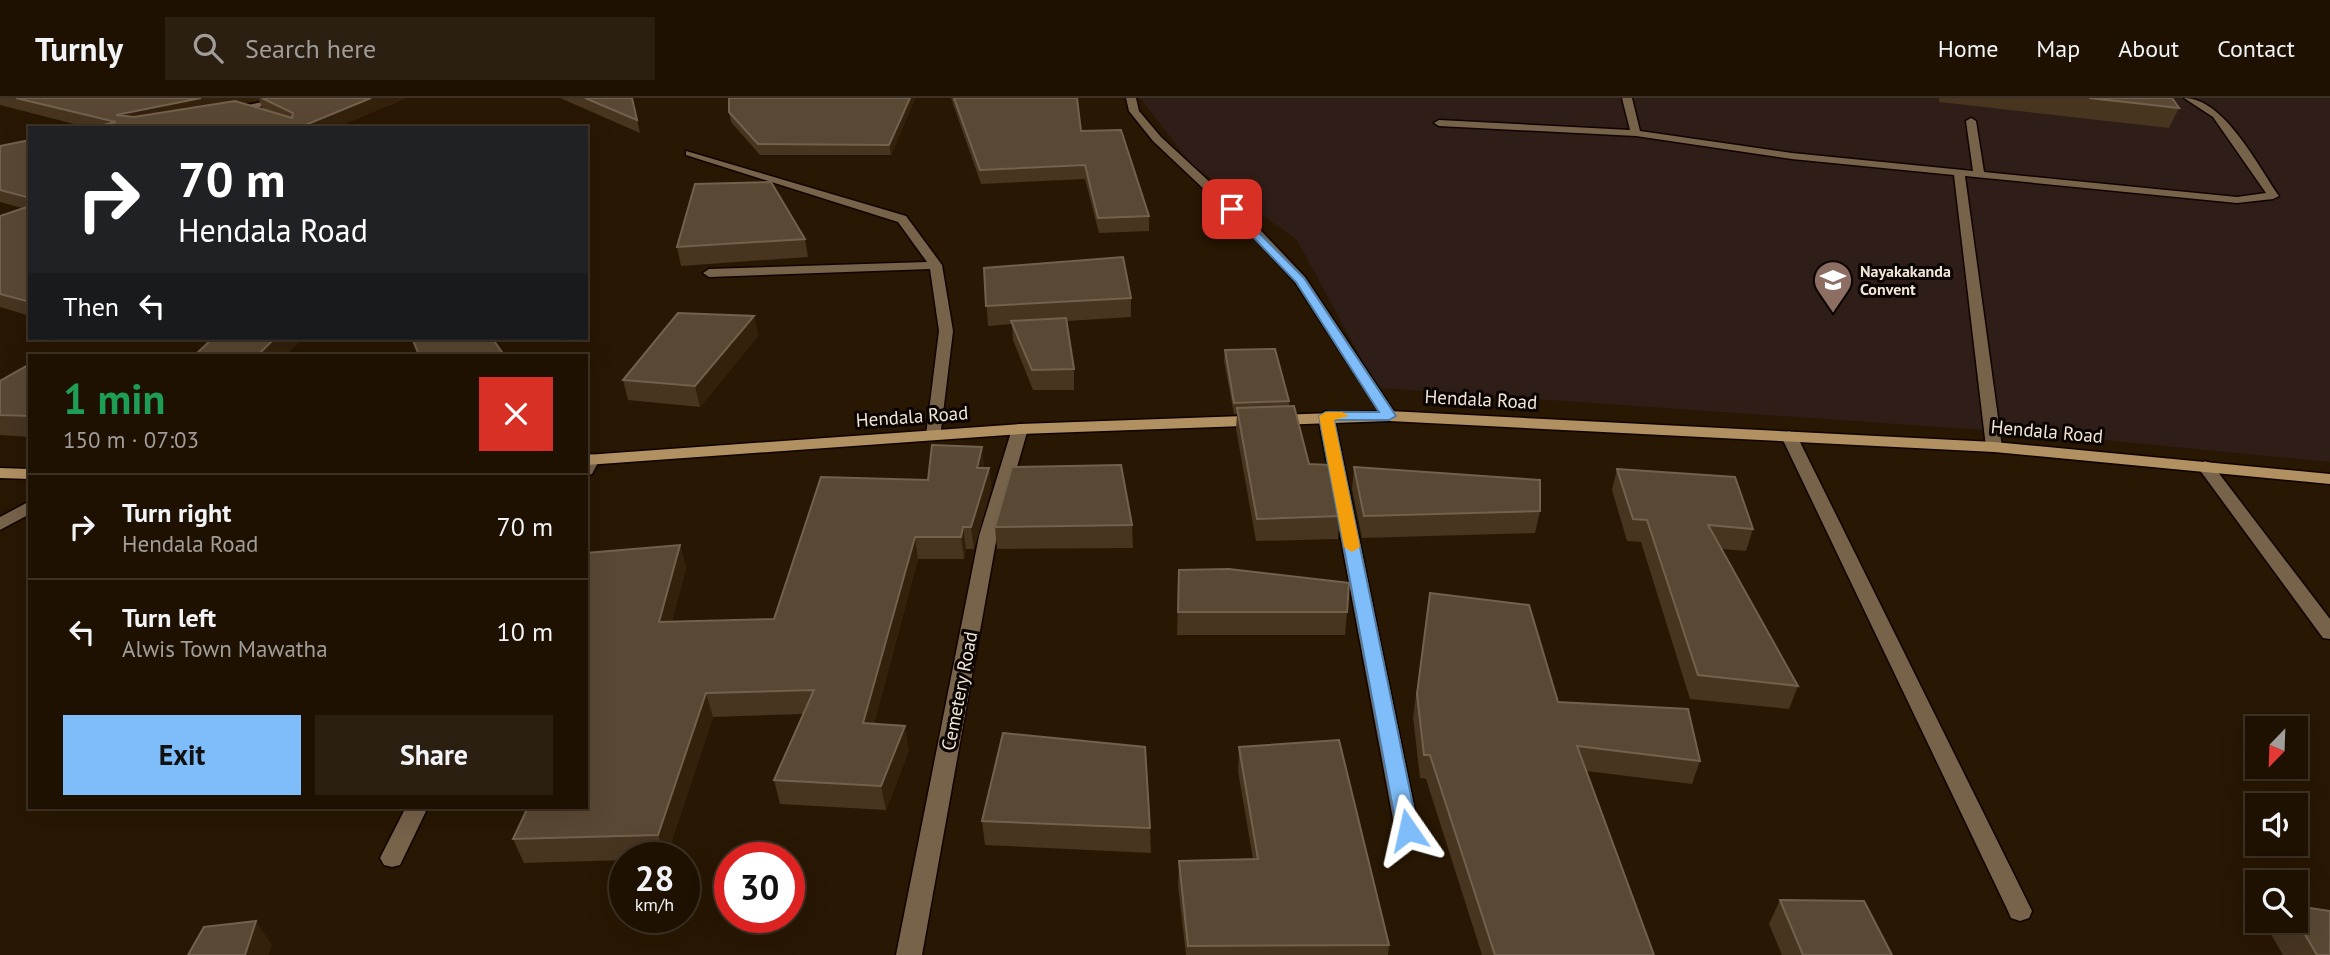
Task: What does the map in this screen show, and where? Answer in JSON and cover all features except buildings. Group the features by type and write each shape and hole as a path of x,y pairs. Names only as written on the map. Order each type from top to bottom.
{"main road":[{"name":"Hendala Road","path":"588,463 1020,429 1326,416 1389,416 1994,447 2330,479"},
{"path":"0,473 28,474"}],"street":[{"path":"223,111 296,98"},
{"path":"1131,98 1134,111 1157,139 1247,223 1300,280 1389,416"},
{"path":"1627,98 1636,133"},
{"path":"1439,123 1636,133 1791,156 2237,200 2273,196 2217,115 2189,98"},
{"path":"246,108 269,118"},
{"path":"1970,121 1979,173"},
{"path":"690,153 902,219 936,265 946,331 934,435"},
{"path":"1959,172 1994,447"},
{"path":"709,273 936,265"},
{"path":"1326,416 1408,830"},
{"name":"Cemetery Road","path":"909,955 988,536 1020,429"},
{"path":"1789,436 2020,911"},
{"path":"2204,466 2330,633"},
{"path":"0,525 28,507"},
{"path":"392,858 416,809"}],"shaded area":[{"name":"Nayakakanda Convent","path":"1140,98 2330,98 2330,462 2042,434 1377,388 1297,240 1191,164"}],"slow traffic":[{"path":"1342,416 1326,416 1352,547"}],"place":[{"name":"Nayakakanda Convent","path":"1833,314"}],"route":[{"path":"1232,209 1300,280 1389,416 1326,416 1408,830"}]}
